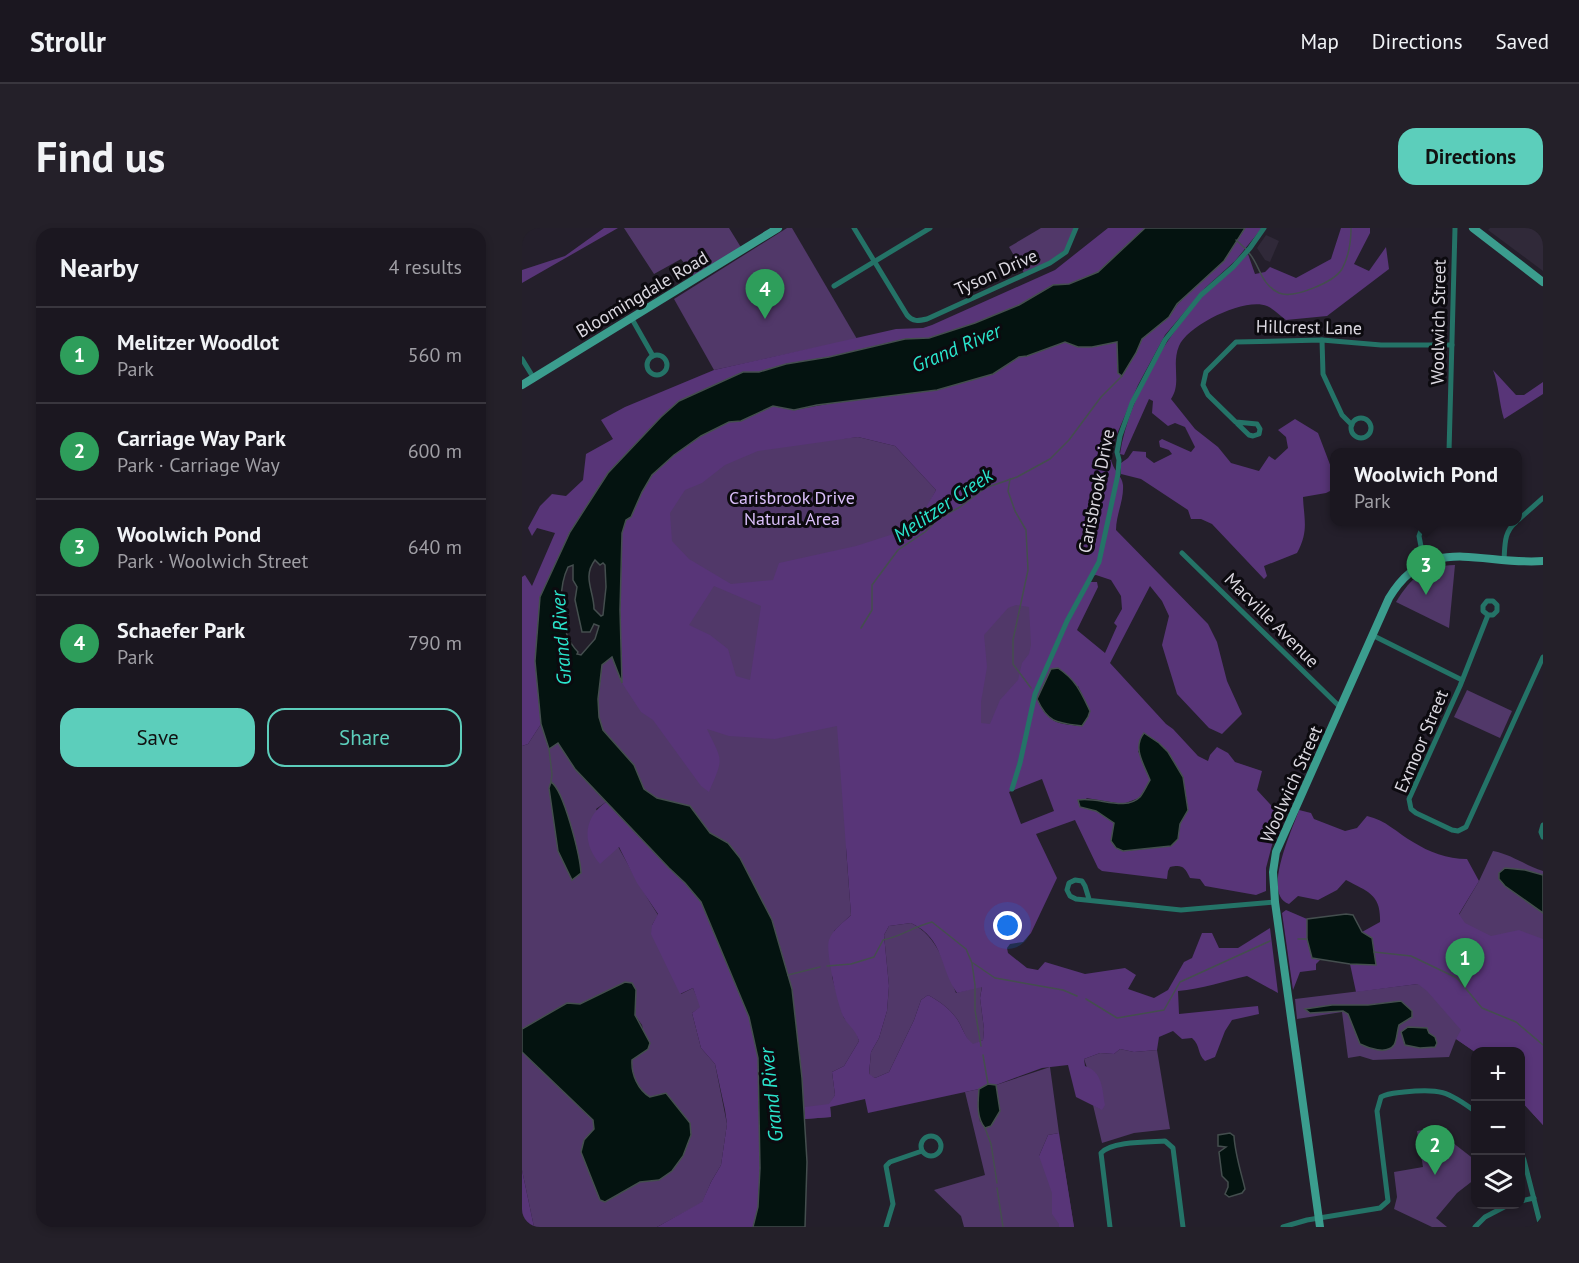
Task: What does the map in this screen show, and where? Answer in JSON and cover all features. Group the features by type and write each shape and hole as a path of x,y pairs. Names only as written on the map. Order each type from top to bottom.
{"street":[{"name":"Bloomingdale Road","path":"522,385 778,228"},
{"path":"854,228 874,262"},
{"path":"834,286 930,228"},
{"name":"Tyson Drive","path":"874,262 911,320 918,321 1050,263 1066,252 1076,228"},
{"name":"Carisbrook Drive","path":"1012,789 1035,694 1067,621 1099,562 1118,474 1117,452 1120,436 1132,403 1165,340 1174,328 1201,295 1250,248 1264,228"},
{"name":"Woolwich Street","path":"1449,448 1455,228"},
{"path":"1465,228 1474,229 1543,282"},
{"path":"632,319 653,356"},
{"path":"1322,339 1323,374 1342,415 1352,425"},
{"name":"Hillcrest Lane","path":"1236,422 1208,395 1203,385 1206,372 1231,345 1241,341 1322,339 1381,345 1452,345"},
{"path":"522,359 533,377"},
{"path":"1522,517 1543,498"},
{"path":"1423,526 1419,536 1424,562 1457,557 1543,561"},
{"path":"1504,560 1505,536 1510,526"},
{"name":"Macville Avenue","path":"1182,553 1341,708"},
{"name":"Woolwich Street","path":"1320,1227 1275,902 1273,872 1276,852 1395,587 1411,570 1424,562"},
{"path":"1462,680 1488,615"},
{"name":"Exmoor Street","path":"1374,636 1462,680 1409,800 1409,804 1416,813 1458,831 1463,830 1469,822 1543,657"},
{"path":"1543,825 1541,832 1543,837"},
{"path":"1089,899 1082,881 1075,880 1069,883 1067,890 1070,896 1076,899 1146,908 1182,910 1275,902"},
{"path":"1283,1227 1318,1218 1380,1208 1388,1201 1377,1111 1381,1097 1386,1094 1421,1090 1439,1091 1457,1097 1471,1108"},
{"path":"1110,1227 1101,1153 1104,1149 1113,1146 1165,1141 1173,1148 1183,1227"},
{"path":"886,1227 892,1204 886,1166 890,1161 922,1151"},
{"path":"1522,1155 1541,1227"},
{"path":"1525,1200 1534,1198"},
{"path":"1475,1227 1485,1217 1500,1209"}],"shaded area":[{"path":"604,228 618,228 522,283 522,270 565,256"},
{"path":"1108,228 1145,228 1098,272 1069,284 1053,285 1019,305 975,323 929,338 905,339 829,357 786,364 759,372 743,372 679,401 608,473 570,532 535,661 541,724 528,744 522,746 522,577 525,575 532,586 555,533 537,528 532,536 528,528 540,506 552,494 566,496 583,480 586,454 613,439 601,420 625,407 714,370 896,329 923,328 932,325 1055,270"},
{"path":"1245,228 1262,228 1235,261 1205,288 1165,335 1138,385 1111,448 1111,461 1123,485 1116,530 1208,624 1217,642 1227,681 1242,714 1222,734 1209,728 1177,694 1162,645 1169,616 1162,601 1150,586 1110,663 1198,756 1208,761 1217,747 1228,753 1235,762 1262,771 1257,790 1280,815 1266,868 1266,891 1256,895 1205,886 1200,879 1190,878 1185,869 1180,866 1170,867 1167,879 1102,871 1098,868 1075,820 1036,834 1057,878 1031,933 1023,942 1010,944 1007,948 1008,953 1027,968 1038,970 1045,962 1085,974 1125,968 1136,975 1128,989 1154,998 1168,990 1184,962 1192,958 1202,933 1212,933 1219,948 1238,948 1270,928 1278,993 1247,976 1178,991 1179,1014 1258,1006 1259,1014 1232,1020 1215,1057 1205,1061 1192,1038 1182,1039 1173,1031 1159,1037 1157,1050 1134,1052 1120,1049 1114,1054 1100,1053 1084,1059 1085,1066 1095,1072 1101,1082 1105,1105 1102,1110 1076,1097 1068,1065 1042,1068 996,1085 988,1084 979,1089 868,1113 865,1099 830,1107 831,1117 805,1119 805,1107 829,1104 835,1095 832,1072 844,1066 859,1041 841,1012 828,946 836,929 851,915 837,726 775,739 729,736 707,729 720,760 709,792 701,786 653,720 641,712 622,683 620,610 622,533 626,520 631,517 652,475 674,455 701,436 729,421 741,421 773,406 794,410 993,374 1019,357 1065,342 1078,347 1092,347 1117,342 1118,373 1136,353 1142,339 1169,317 1177,305","holes":["858,437 895,446 936,490 915,527 856,546 779,563 773,580 731,584 689,559 672,541 670,513 685,490 702,483 725,465 758,451","1096,575 1111,580 1121,596 1122,609 1114,623 1117,626 1105,653 1077,630 1098,587 1097,582 1086,582 1090,576","714,586 761,606 750,680 736,676 728,649 710,635 689,625","1016,605 1029,607 1031,645 1029,654 1022,663 1018,680 1000,700 990,724 981,723 981,702 987,667 984,635 1008,608","1078,686 1090,711 1082,726 1054,721 1037,699","1159,743 1168,752 1183,777 1188,810 1180,824 1178,839 1171,846 1123,851 1111,841 1115,823 1096,811 1086,798 1123,804 1139,798 1151,780 1138,751","1042,779 1054,811 1021,824 1009,792","911,923 930,937 936,946 957,993 982,987 980,998 983,1040 973,1044 950,1011 928,995 921,1000 889,1072 875,1078 869,1074 871,1052 879,1038 887,1011 889,986 884,935 889,926"]},
{"path":"1341,228 1370,228 1370,233 1354,264 1369,271 1386,247 1389,269 1327,316 1286,320 1267,306 1257,304 1232,309 1193,330 1184,338 1177,353 1176,387 1171,399 1195,429 1218,447 1231,463 1259,471 1269,456 1275,460 1288,448 1286,437 1278,430 1295,419 1318,433 1330,464 1330,491 1303,497 1305,525 1301,545 1297,553 1264,566 1267,576 1264,579 1212,524 1201,519 1191,519 1188,510 1141,479 1121,474 1121,463 1133,451 1146,452 1146,457 1154,463 1172,454 1169,450 1160,447 1159,441 1162,439 1191,452 1195,447 1185,427 1175,423 1168,426 1152,413 1153,401 1149,399 1124,455 1120,454 1132,410 1152,367 1177,327 1216,282 1248,254 1255,274 1265,272 1270,267 1296,278 1331,259"},
{"path":"1490,228 1543,228 1543,271 1488,230"},
{"path":"1266,235 1279,241 1270,262 1265,260 1257,248"},
{"path":"1493,370 1516,395 1524,395 1543,382 1543,394 1504,419"},
{"path":"606,802 701,902 749,1017 758,1057 760,1168 758,1207 753,1227 657,1227 702,1202 721,1165 727,1124 715,1064 701,1048 692,1013 700,1007 693,988 680,994 651,934 652,925 658,914 637,883 619,847 600,864 590,848 589,823 598,808"},
{"path":"1299,810 1311,813 1314,819 1345,831 1357,828 1367,816 1374,818 1432,852 1452,858 1467,859 1479,881 1459,914 1465,923 1491,936 1519,930 1543,939 1543,1125 1525,1105 1525,1047 1471,1047 1471,1049 1456,1039 1461,1030 1418,984 1356,992 1350,964 1376,964 1362,932 1380,922 1378,905 1372,895 1346,880 1337,890 1318,900 1298,896 1289,904 1281,898 1278,888 1278,875"},
{"path":"1286,910 1307,919 1307,939 1312,958 1320,960 1316,964 1316,970 1300,972 1293,990 1282,913"},
{"path":"1059,1133 1074,1227 1059,1227 1052,1214 1052,1193 1039,1156 1048,1135"},
{"path":"522,1170 534,1227 522,1227"}],"green space":[{"path":"624,228 729,228 742,249 695,278 681,259 654,274"},
{"path":"787,228 792,228 857,339 714,370 674,299"},
{"path":"1041,228 1074,228 1065,250 1049,262 1024,273 1009,247"},
{"name":"Carisbrook Drive Natural Area","path":"858,437 895,446 936,490 929,504 1059,618 1007,787 846,848 851,915 834,931 832,977 844,1018 856,1031 859,1041 844,1066 832,1072 835,1095 830,1104 831,1117 805,1119 792,989 772,920 740,858 728,843 710,833 690,806 657,798 644,789 634,765 603,730 599,717 598,699 602,665 612,657 622,681 631,517 642,492 674,455"},
{"path":"1455,565 1449,628 1396,602 1407,586 1420,575 1435,568"},
{"path":"1467,690 1512,711 1500,738 1454,717"},
{"path":"541,724 549,748 558,742 575,769 606,802 596,809 658,915 652,925 681,994 693,988 701,1007 692,1013 701,1048 715,1064 727,1124 721,1165 702,1203 657,1227 534,1227 522,1170 522,1052 593,1120 594,1129 584,1140 605,1202 640,1182 659,1180 690,1123 666,1093 650,1097 636,1081 632,1060 647,1049 642,1025 635,1015 632,983 625,982 580,1004 567,1003 522,1029 522,746 528,744"},
{"path":"1493,851 1543,871 1543,1125 1525,1105 1525,1047 1471,1047 1471,1049 1456,1039 1449,1057 1373,1060 1360,1056 1348,1058 1342,1012 1297,1019 1295,999 1418,984 1479,881"},
{"path":"911,923 928,936 940,953 956,993 982,986 980,998 983,1040 973,1045 954,1015 928,995 921,1000 889,1072 875,1078 869,1075 871,1052 879,1038 887,1011 889,986 884,935 889,926"},
{"path":"1120,1049 1134,1052 1157,1050 1170,1129 1134,1133 1102,1143 1093,1105 1101,1109 1084,1059 1100,1053 1114,1054"},
{"path":"1050,1067 1059,1133 1048,1135 1039,1156 1062,1153 1074,1227 964,1227 961,1216 934,1190 985,1175 965,1092 979,1089 980,1122 1000,1111 996,1085"},
{"path":"1434,1128 1471,1157 1471,1182 1457,1193 1436,1218 1447,1227 1432,1227 1394,1209 1397,1197 1394,1172 1423,1167 1417,1131"}],"water":[{"name":"Grand River","path":"1145,228 1245,228 1224,261 1177,304 1169,317 1142,339 1122,376 1118,373 1117,342 1078,347 1065,342 1019,357 993,374 937,390 794,410 773,406 741,421 729,422 701,436 674,455 652,475 631,517 626,520 622,533 620,610 622,683 612,657 602,665 598,699 599,717 603,730 634,765 644,789 657,798 690,806 710,833 728,843 740,858 772,920 792,989 802,1078 807,1162 805,1227 753,1227 758,1207 760,1168 758,1058 749,1017 701,902 575,769 558,743 549,749 541,724 535,661 540,597 570,532 608,473 679,401 743,372 759,372 786,364 829,357 905,339 929,338 1019,305 1053,285 1069,284 1098,272","holes":["595,560 600,565 603,563 605,565 606,587 603,615 601,616 594,609 589,578 589,572","573,565 573,580 577,587 575,600 582,632 590,632 594,624 599,626 595,639 581,655 577,654 567,634 562,611 564,576 568,567"]},
{"path":"1058,668 1074,682 1090,711 1082,726 1066,724 1049,717 1037,699 1051,669"},
{"path":"1144,733 1168,752 1183,777 1188,810 1180,824 1178,839 1171,846 1123,851 1116,848 1111,841 1114,823 1096,811 1080,807 1078,800 1127,803 1140,797 1150,780 1139,750"},
{"path":"551,782 566,810 578,853 581,873 572,880 558,851 549,788"},
{"path":"1505,868 1543,875 1543,913 1505,886 1499,879 1499,873"},
{"path":"1353,915 1362,932 1372,938 1376,965 1350,964 1312,958 1307,939 1307,919"},
{"path":"625,982 632,983 636,990 635,1015 650,1043 648,1049 632,1060 636,1081 650,1097 666,1093 690,1123 691,1135 683,1156 672,1171 659,1180 640,1182 605,1202 600,1200 581,1152 584,1140 594,1129 593,1120 522,1052 522,1029 567,1003 580,1004"},
{"path":"1401,1001 1412,1011 1412,1017 1399,1025 1396,1041 1387,1050 1372,1049 1360,1044 1348,1014 1343,1011 1310,1013 1305,1009 1332,1005 1368,1005"},
{"path":"1408,1027 1427,1028 1429,1033 1435,1037 1437,1043 1435,1047 1420,1048 1405,1045 1401,1032"},
{"path":"988,1084 996,1085 1000,1111 991,1126 985,1128 979,1114 978,1099 979,1089"},
{"path":"1230,1133 1234,1136 1245,1189 1242,1193 1229,1197 1225,1194 1228,1182 1222,1176 1219,1152 1226,1147 1218,1146 1218,1135"}],"waterway":[{"path":"1249,253 1268,285 1279,293 1294,294 1323,284 1338,274 1349,249 1351,228"},
{"path":"1236,240 1246,249"},
{"name":"Melitzer Creek","path":"861,628 872,610 872,585 898,550 925,532 938,519 960,507 985,488 1017,477 1050,459 1069,440 1101,397 1122,376"},
{"path":"1010,479 1008,491 1015,511 1026,530 1028,570 1013,640 1013,664 1031,688"},
{"path":"549,749 551,782"},
{"name":"Melitzer Creek","path":"827,966 851,964 874,957 883,940 932,922 966,949 972,963 975,1010 981,1046"},
{"path":"1298,939 1307,939"},
{"name":"Melitzer Creek","path":"1086,999 1117,1018 1164,1010 1180,982 1270,941"},
{"name":"Melitzer Creek","path":"1374,952 1411,956 1457,978 1482,1008 1516,1022 1543,1045"},
{"name":"Melitzer Creek","path":"973,963 995,978 1063,990 1077,996"},
{"name":"Melitzer Creek","path":"788,975 820,967"},
{"path":"983,1055 988,1084"},
{"path":"985,1128 991,1144 997,1183"},
{"path":"997,1188 1003,1227"}],"place":[{"name":"Schaefer Park","path":"765,319"},
{"name":"Woolwich Pond","path":"1426,595"},
{"name":"Melitzer Woodlot","path":"1465,988"},
{"name":"Carriage Way Park","path":"1435,1175"}]}
